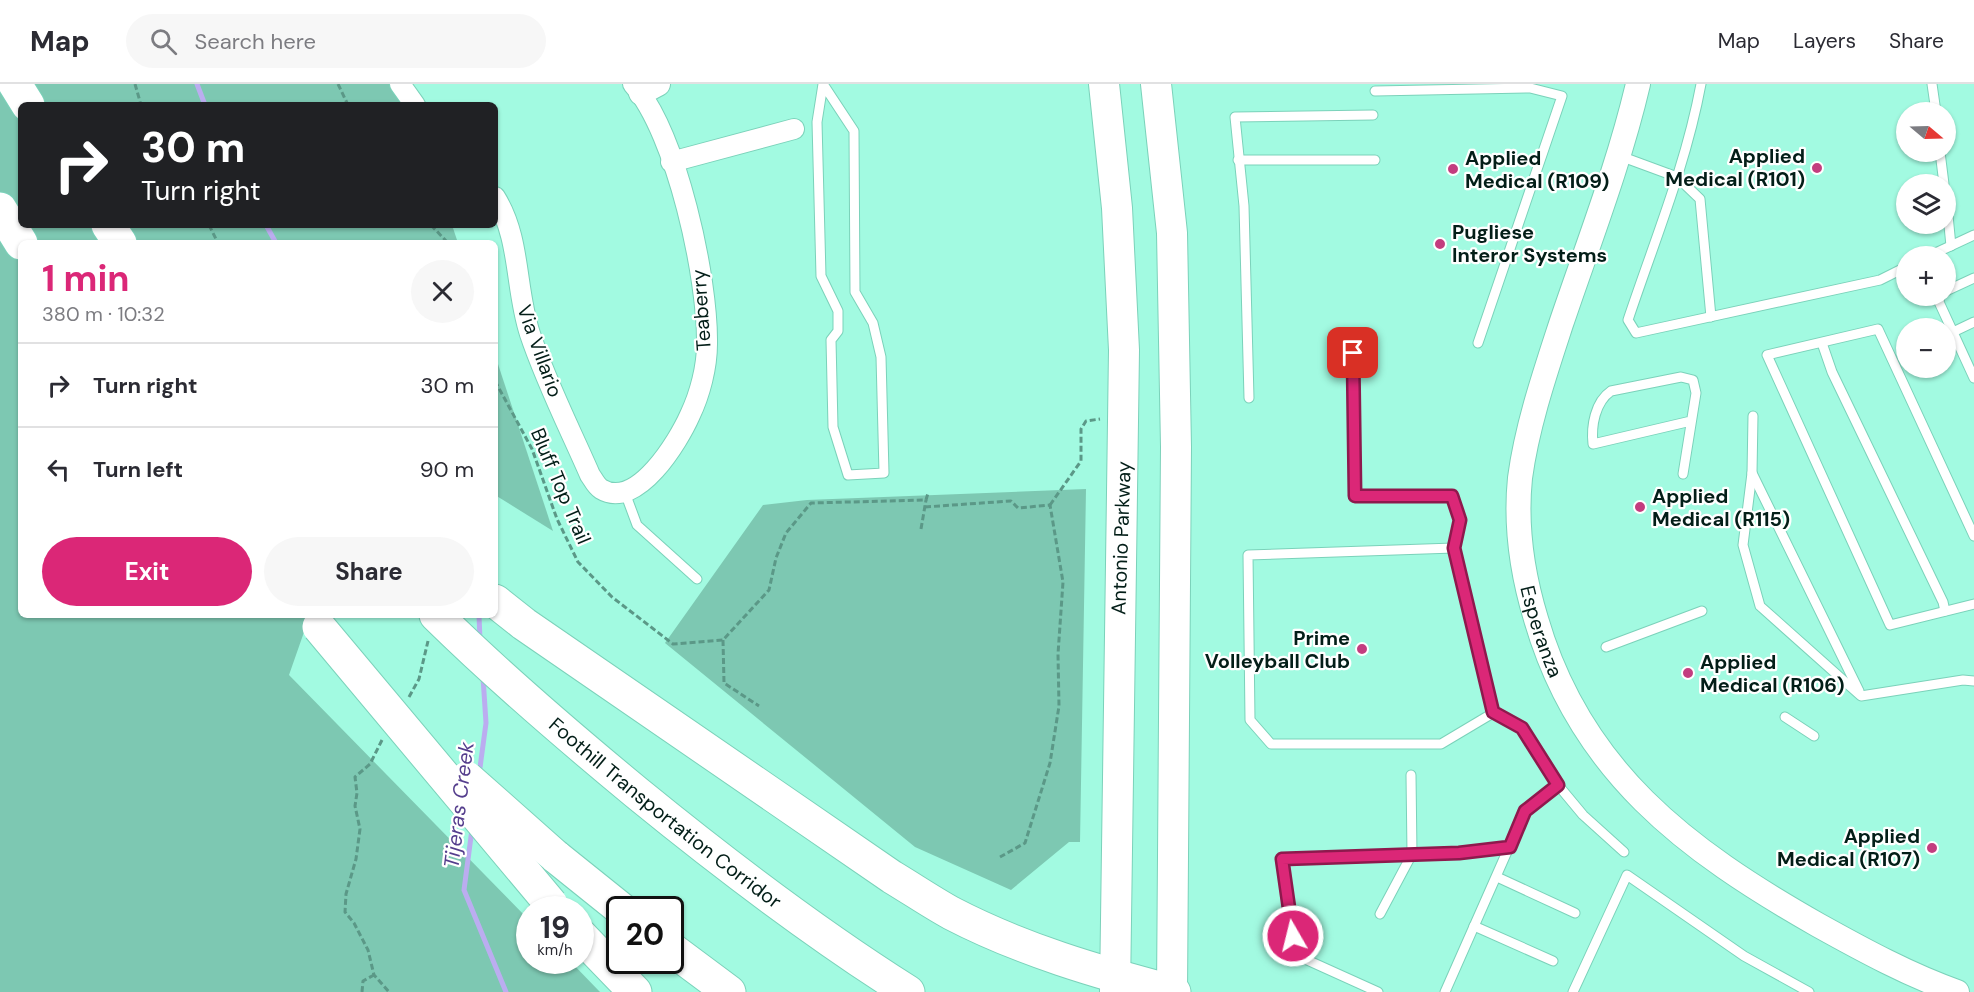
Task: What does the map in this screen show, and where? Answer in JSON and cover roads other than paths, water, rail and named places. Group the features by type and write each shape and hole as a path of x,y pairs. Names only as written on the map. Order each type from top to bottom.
{"highway":[{"path":"15,84 26,102"},
{"path":"0,209 19,240"},
{"path":"498,603 892,877 951,913 1018,944 1115,984 1173,992"},
{"path":"314,621 468,778 555,856 606,897"},
{"path":"314,621 544,896"},
{"name":"Foothill Transportation Corridor","path":"432,625 760,890 847,954 908,992"},
{"path":"594,950 635,992"},
{"path":"684,958 729,992"}],"main road":[{"name":"Antonio Parkway","path":"1104,84 1117,208 1124,350 1115,984"},
{"path":"1155,84 1172,233 1176,447 1173,992"}],"street":[{"path":"400,84 413,102"},
{"name":"Esperanza","path":"1638,84 1618,155 1547,365 1520,479 1519,518 1522,573 1546,652 1568,703 1600,754 1656,814 1719,864 1792,910 1869,952 1957,992"},
{"name":"Teaberry","path":"618,491 638,485 657,469 676,443 691,414 700,386 707,345 695,241 671,162 644,87"},
{"path":"671,162 794,129"},
{"name":"Via Villario","path":"498,202 514,241 521,303 530,335 590,475 600,489 618,491"}],"lane":[{"path":"823,84 854,131 855,292 873,323 881,357 884,473 848,475 833,427 831,340 838,331 838,311 821,276 817,122 823,84"},
{"path":"1701,84 1694,121 1677,177 1628,320 1636,333 1880,280 1896,272"},
{"path":"1932,84 1935,102"},
{"path":"1375,91 1530,88 1562,96 1478,343"},
{"path":"1249,398 1244,206 1235,117 1373,115"},
{"path":"1618,155 1677,177 1700,199 1711,317"},
{"path":"1238,160 1375,159"},
{"path":"1951,234 1952,246 1974,235"},
{"path":"1956,286 1974,278"},
{"path":"1956,331 1974,322"},
{"path":"1974,536 1878,329 1767,355 1890,625 1974,604"},
{"path":"1956,339 1974,378"},
{"path":"1822,343 1832,372 1943,602 1945,611"},
{"path":"1353,353 1355,496 1452,496 1460,520 1454,548 1493,712 1522,728 1558,785 1582,815 1624,852"},
{"path":"1683,474 1696,393 1693,380 1681,377 1611,392 1602,398 1591,430 1593,444 1691,421"},
{"path":"1753,416 1752,473 1743,545 1760,606 1861,696"},
{"path":"1752,473 1861,696"},
{"name":"Via Villario","path":"618,491 637,525 697,579"},
{"path":"1454,548 1248,555 1250,720 1272,744 1441,744 1493,712"},
{"path":"1606,647 1702,612"},
{"path":"1861,696 1964,680 1974,681"},
{"path":"1785,717 1814,735"},
{"path":"1380,914 1412,855 1411,775"},
{"path":"1445,992 1525,811 1558,785"},
{"path":"1378,992 1296,955 1282,859 1412,855 1510,847"},
{"path":"1573,992 1627,875 1744,956 1809,992"},
{"path":"1497,877 1575,913"},
{"path":"1474,926 1553,961"}],"waterway":[{"name":"Tijeras Creek","path":"197,84 204,102"},
{"name":"Tijeras Creek","path":"268,228 274,240"},
{"name":"Tijeras Creek","path":"479,618 480,640"},
{"name":"Tijeras Creek","path":"479,775 486,723 483,677"},
{"name":"Tijeras Creek","path":"472,829 464,890 506,992"}],"place":[{"name":"Applied Medical (R101)","path":"1817,168"},
{"name":"Applied Medical (R109)","path":"1453,169"},
{"name":"Pugliese Interor Systems","path":"1440,244"},
{"name":"Applied Medical (R115)","path":"1640,507"},
{"name":"Prime Volleyball Club","path":"1362,649"},
{"name":"Applied Medical (R106)","path":"1688,673"},
{"name":"Applied Medical (R107)","path":"1932,848"}]}
